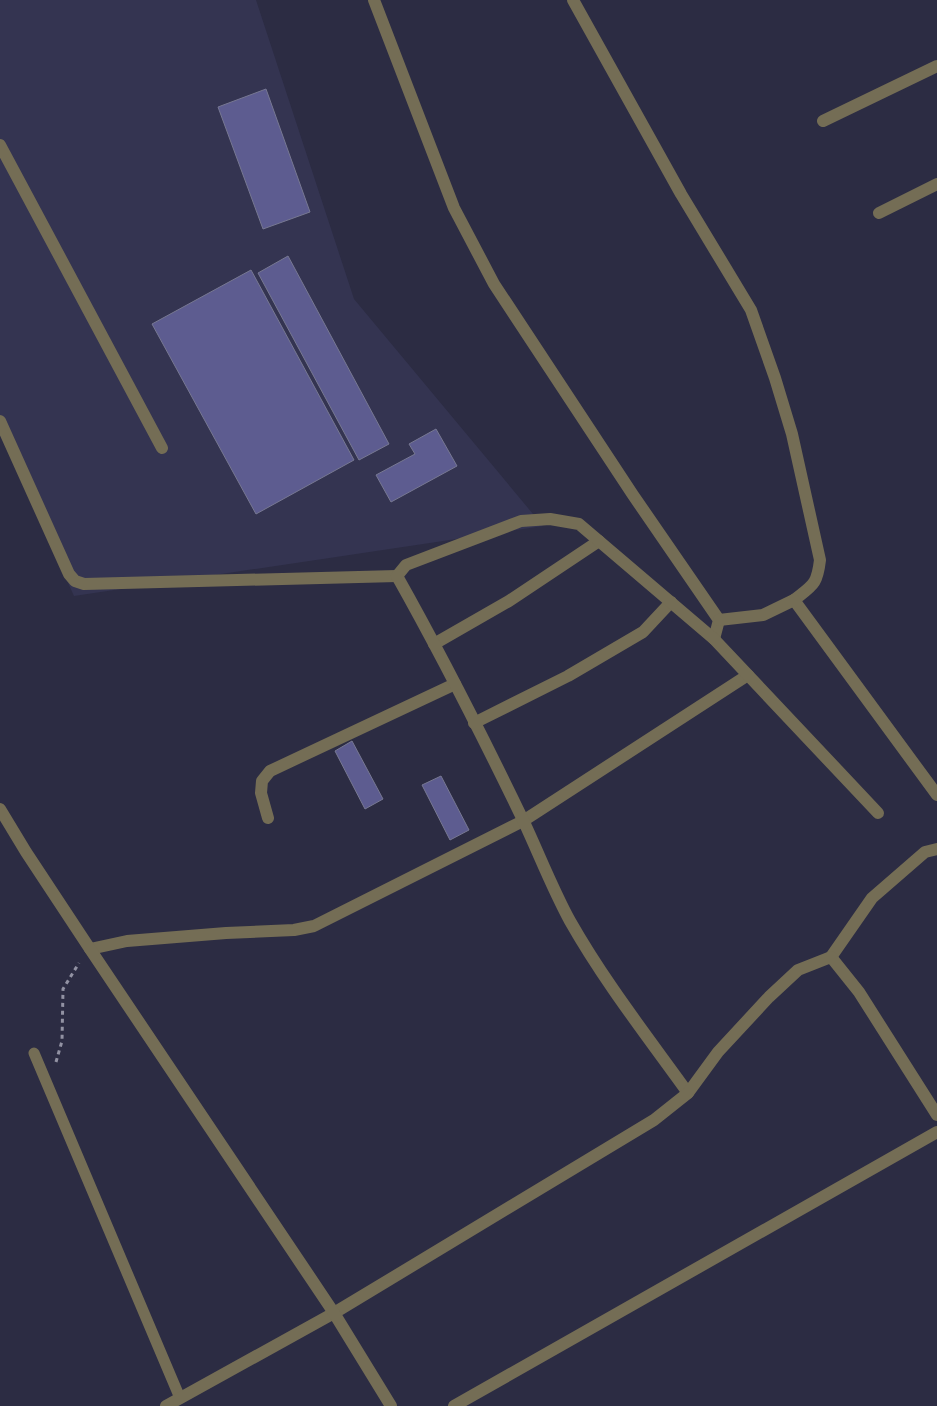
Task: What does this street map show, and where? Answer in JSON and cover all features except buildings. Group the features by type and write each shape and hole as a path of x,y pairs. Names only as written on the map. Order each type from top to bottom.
{"street":[{"path":"374,0 454,208 494,284 719,620 714,639"},
{"path":"573,0 681,194 751,310 792,434 820,560 819,574 814,584 794,600 763,615 719,620"},
{"path":"823,121 937,66"},
{"path":"0,145 162,448"},
{"path":"879,213 937,184"},
{"path":"0,421 70,574 75,581 84,584 397,576 406,565 521,521 550,519 579,524 714,639 878,813"},
{"path":"434,644 509,601 599,542"},
{"path":"397,576 455,684 569,919 598,967 688,1092"},
{"path":"794,600 937,794"},
{"path":"474,723 568,676 643,632 671,602"},
{"path":"90,949 127,941 294,930 314,926 523,821 748,675"},
{"path":"268,818 261,793 262,781 270,771 455,684"},
{"path":"0,809 90,949 334,1313 391,1406"},
{"path":"166,1406 334,1313 654,1120 688,1092 718,1052 769,997 798,970 831,957 872,898 925,852 937,849"},
{"path":"831,957 859,992 937,1115"},
{"path":"454,1406 937,1132"}],"lane":[{"path":"34,1053 180,1398"}],"path":[{"path":"47,1082 59,1056 62,1040 63,990 73,971 90,949"}],"shaded area":[{"path":"0,0 256,0 354,299 543,526 74,596 0,434"}]}
